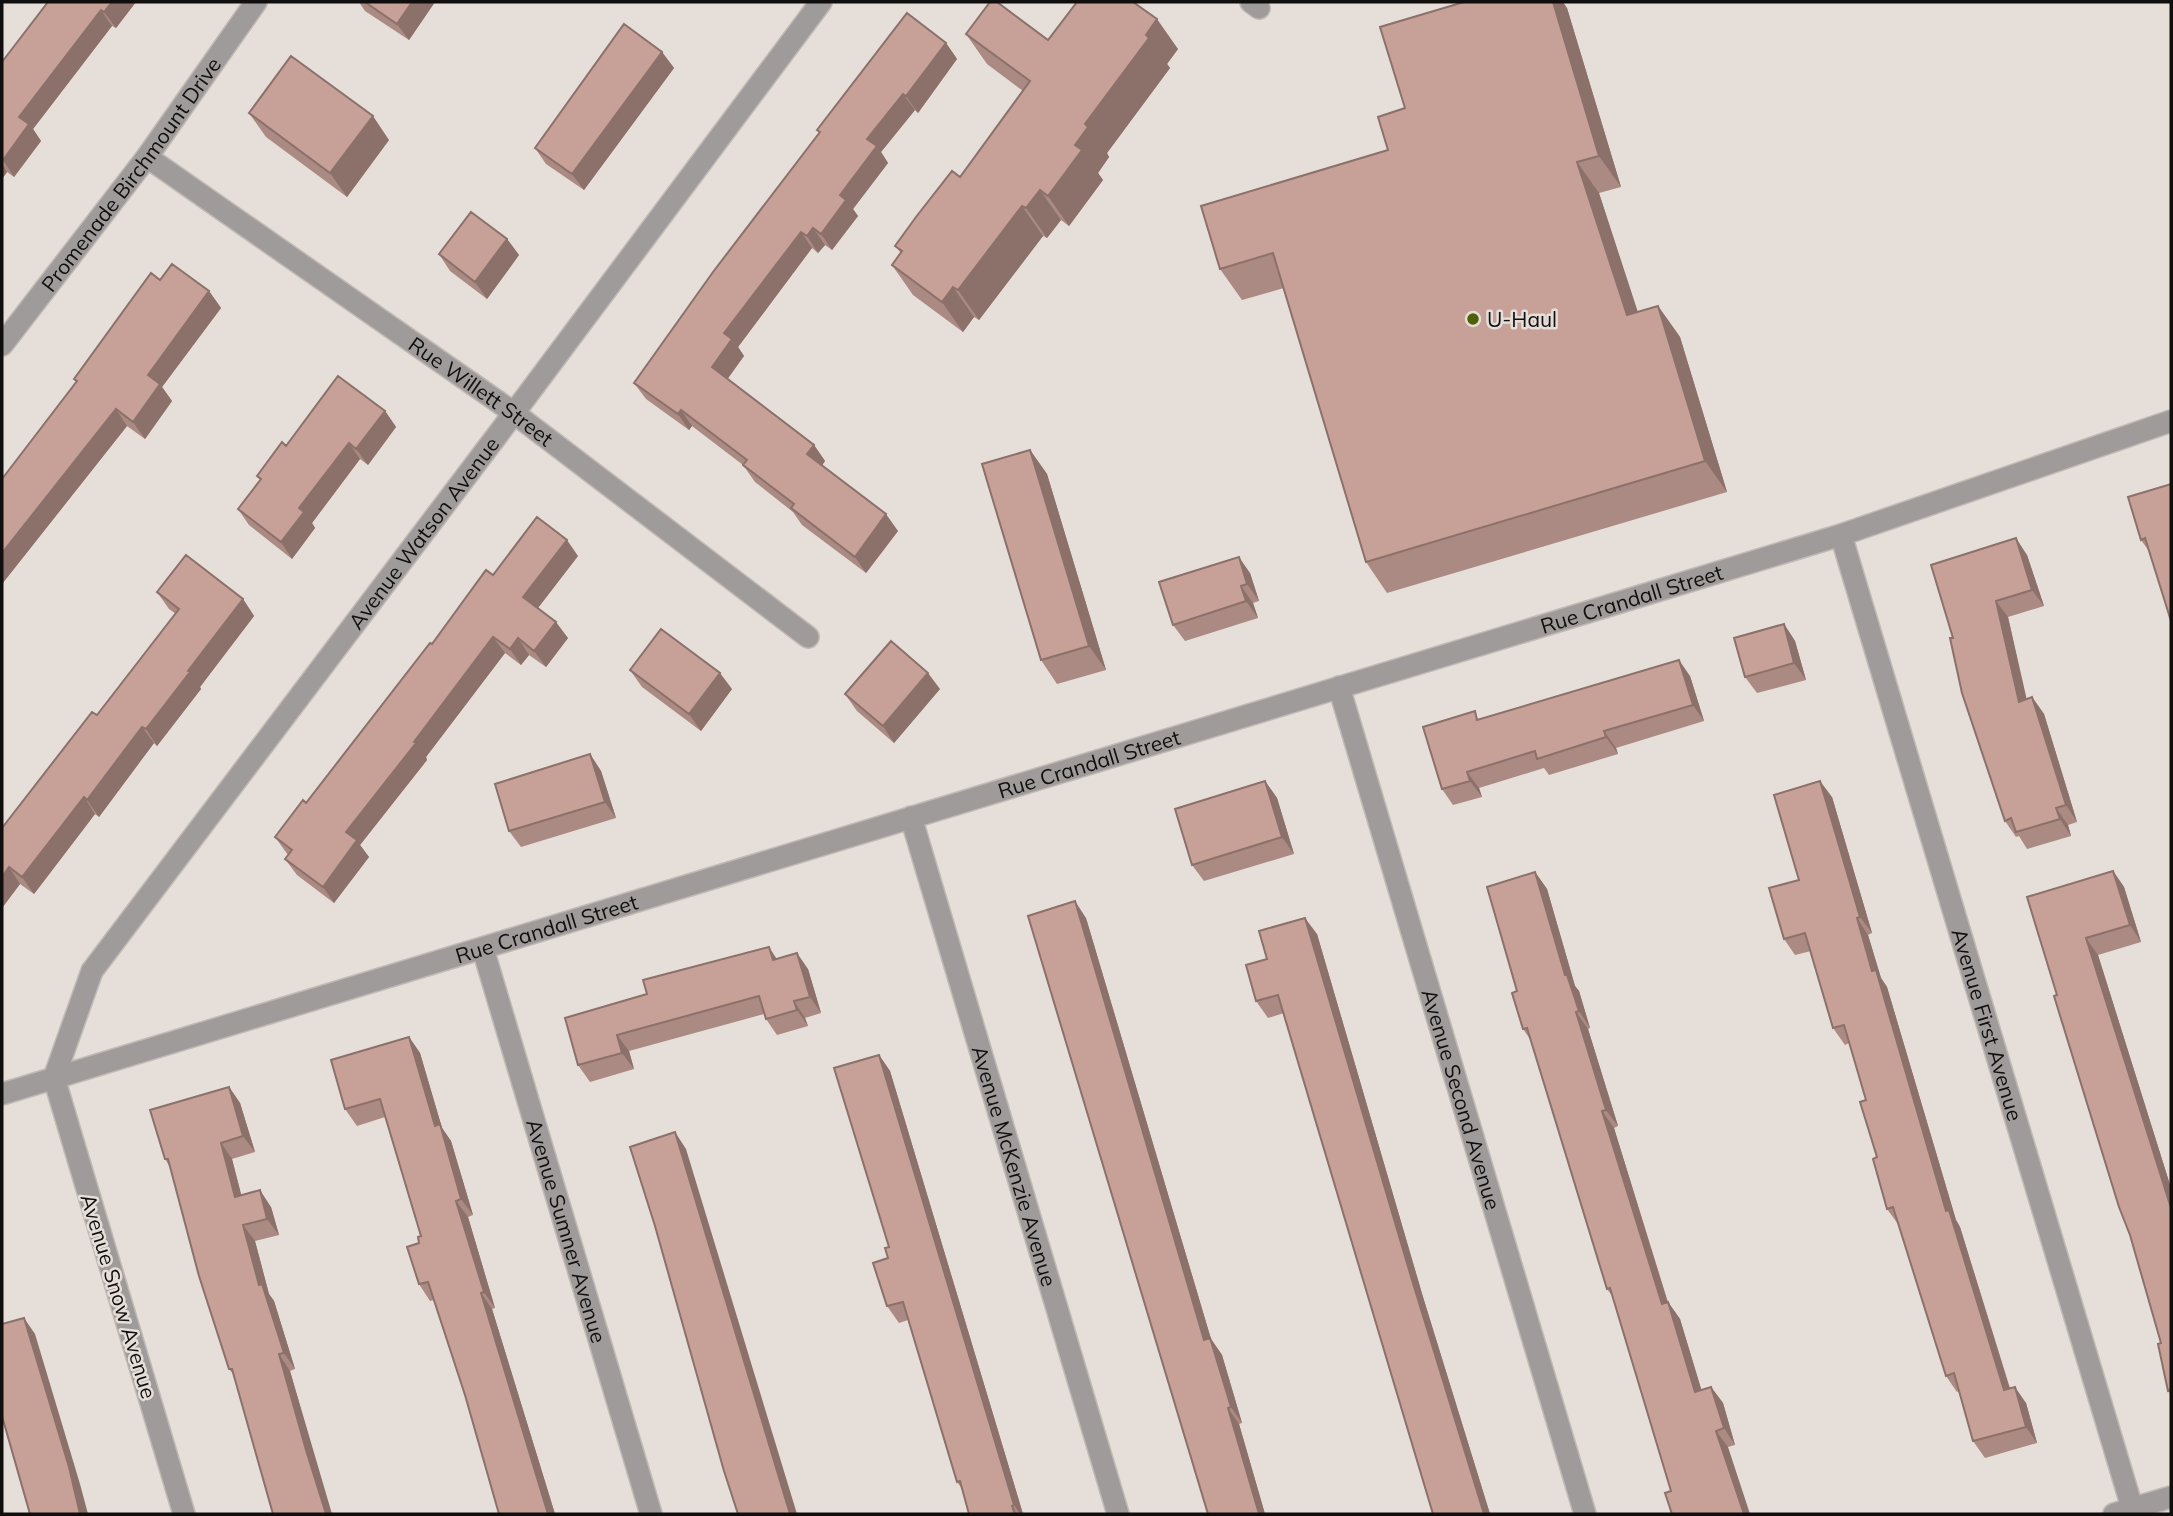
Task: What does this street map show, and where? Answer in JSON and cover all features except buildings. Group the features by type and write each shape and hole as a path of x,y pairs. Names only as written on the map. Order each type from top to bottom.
{"street":[{"name":"Promenade Birchmount Drive","path":"2,345 147,157 256,2"},
{"name":"Avenue Watson Avenue","path":"54,1078 92,971 821,2"},
{"name":"Rue Willett Street","path":"147,157 514,413 808,637"},
{"name":"Rue Crandall Street","path":"2,1094 1841,535 2171,421"},
{"name":"Avenue First Avenue","path":"1841,535 2127,1512"},
{"name":"Avenue Second Avenue","path":"1339,687 1585,1514"},
{"name":"Avenue McKenzie Avenue","path":"911,817 1118,1514"},
{"name":"Avenue Sumner Avenue","path":"482,949 650,1514"},
{"name":"Avenue Snow Avenue","path":"54,1078 184,1514"},
{"path":"2127,1512 2171,1497"}],"place":[{"name":"U-Haul","path":"1473,319"}]}
